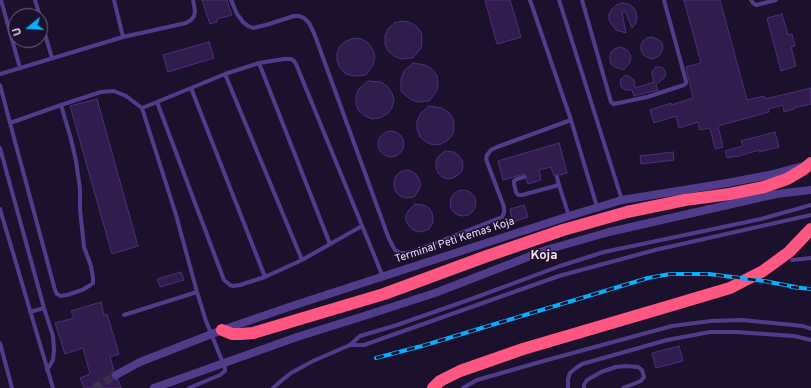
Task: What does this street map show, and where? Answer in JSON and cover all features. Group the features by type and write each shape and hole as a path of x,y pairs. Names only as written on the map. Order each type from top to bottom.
{"highway":[{"path":"217,332 232,334 253,333 384,294 562,230 627,212 685,200 730,194 764,187 787,179 811,163"},
{"path":"433,388 440,381 460,371 523,348 666,308 730,288 763,271 789,252 811,229"}],"street":[{"name":"Terminal Peti Kemas Koja","path":"116,375 140,362 217,332 569,216 622,200 727,183 762,176 811,163"},
{"path":"154,388 297,336 435,294 546,250 602,234 761,197 810,189"}],"lane":[{"path":"1,0 20,68"},
{"path":"114,0 123,38"},
{"path":"0,74 123,38 186,23 194,16 195,11 193,0"},
{"path":"231,0 237,14 243,22 253,28 294,16 304,18 309,23 389,239 395,250 400,253 415,251 500,218 505,211 486,159 490,150 571,120"},
{"path":"530,0 571,120 597,208"},
{"path":"559,0 622,200"},
{"path":"582,0 611,102 614,104 654,94 684,85 686,83 664,0"},
{"path":"751,0 756,5 776,0"},
{"path":"48,44 52,58"},
{"path":"142,108 225,74 259,63 291,59 296,64 383,277"},
{"path":"259,63 330,244"},
{"path":"225,74 302,260"},
{"path":"0,85 55,290 57,294 61,296 82,290 93,282 91,266 84,247 80,209 80,189 76,162 62,105"},
{"path":"191,88 265,277"},
{"path":"10,123 101,92 114,92 126,96 142,108 176,215 197,292 217,332 223,363 226,368 220,374 189,388"},
{"path":"157,102 224,280 227,283 233,286 240,285 265,277 302,260 362,226"},
{"path":"0,148 53,336 53,360 47,370"},
{"path":"524,177 514,181 518,195 559,185"},
{"path":"557,177 569,216"},
{"path":"273,388 291,373 350,345 360,336 397,325 560,266 604,252 761,219 811,205"},
{"path":"0,209 53,388"},
{"path":"350,345 364,345 559,276 655,250 811,215"},
{"path":"653,241 655,250"},
{"path":"792,260 811,258"},
{"path":"124,315 197,292"},
{"path":"483,294 486,302"},
{"path":"30,312 44,308"},
{"path":"463,388 477,380 672,326 711,321 742,320 811,328"},
{"path":"568,388 570,373 582,364 667,340 710,332 736,332 794,336 811,340"},
{"path":"0,343 12,388"},
{"path":"584,388 587,380 601,372 616,367 638,367 642,370 644,377 642,382 622,388"}],"building":[{"path":"202,0 227,0 232,15 217,19 217,22 210,24"},
{"path":"485,0 510,0 521,37 497,44"},
{"path":"684,0 720,0 747,100 764,96 765,99 811,88 811,104 784,112 783,105 768,109 769,112 718,126 723,147 715,149 710,128 700,130 698,122 679,128 676,116 654,123 650,110 693,98 686,67 701,63"},
{"path":"622,3 633,7 637,18 636,23 632,28 625,11 622,12 626,33 616,30 609,20 609,14 612,9 616,5"},
{"path":"782,14 788,35 792,34 795,46 791,47 796,66 781,71 767,18"},
{"path":"402,21 409,22 416,26 421,32 421,48 413,58 401,59 394,56 388,51 385,44 385,36 388,29 394,23"},
{"path":"651,37 659,40 662,43 663,48 659,56 653,59 646,57 641,50 643,41"},
{"path":"354,38 362,39 368,43 373,50 375,57 373,65 366,75 353,76 346,74 340,68 337,61 337,53 340,46 346,41"},
{"path":"209,42 214,58 168,72 163,55"},
{"path":"619,47 627,50 631,58 624,70 615,67 611,64 610,60 611,52"},
{"path":"413,63 425,65 432,69 437,75 437,91 429,101 417,102 410,99 401,91 401,79 404,71"},
{"path":"656,67 661,67 664,69 666,74 663,79 656,84 658,90 634,96 632,90 626,90 621,87 621,79 626,75 634,80 635,88 654,82 652,72"},
{"path":"368,81 381,82 387,86 392,93 394,100 392,108 387,114 380,118 372,119 365,116 359,111 356,104 356,96 359,89"},
{"path":"97,99 138,246 112,254 70,106"},
{"path":"429,106 442,108 453,118 453,134 448,140 441,144 433,145 426,142 420,137 417,129 417,121 420,114"},
{"path":"391,131 401,134 404,144 401,154 391,157 381,154 378,144 381,134"},
{"path":"775,132 779,147 759,152 759,150 736,157 727,158 725,151 743,146 741,141"},
{"path":"559,143 567,173 560,175 557,174 554,176 551,167 539,170 541,180 528,184 526,179 527,176 524,174 503,180 498,161"},
{"path":"445,151 454,152 458,155 462,160 463,165 462,171 458,175 448,179 442,177 436,168 438,157"},
{"path":"673,152 674,160 641,164 640,156"},
{"path":"406,170 416,174 421,184 414,197 405,198 400,196 394,187 396,176 400,172"},
{"path":"463,190 473,193 476,203 473,213 463,216 453,213 450,203 453,193"},
{"path":"415,204 424,205 429,208 432,213 433,219 429,229 418,232 413,230 406,221 406,215"},
{"path":"524,205 528,217 513,222 510,209"},
{"path":"181,272 184,280 160,287 157,279"},
{"path":"101,302 104,315 107,314 119,354 110,357 114,370 111,375 113,379 118,380 121,388 84,388 80,378 90,374 83,348 65,354 55,323 74,318 71,311"},
{"path":"679,346 683,361 656,368 652,353"}],"tunnel":[{"path":"94,388 116,375"}],"railway":[{"path":"376,358 422,346 648,278 670,274 709,274 764,281 796,287"},
{"path":"791,287 811,289"}],"district":[{"name":"Koja","path":"544,256"}]}
